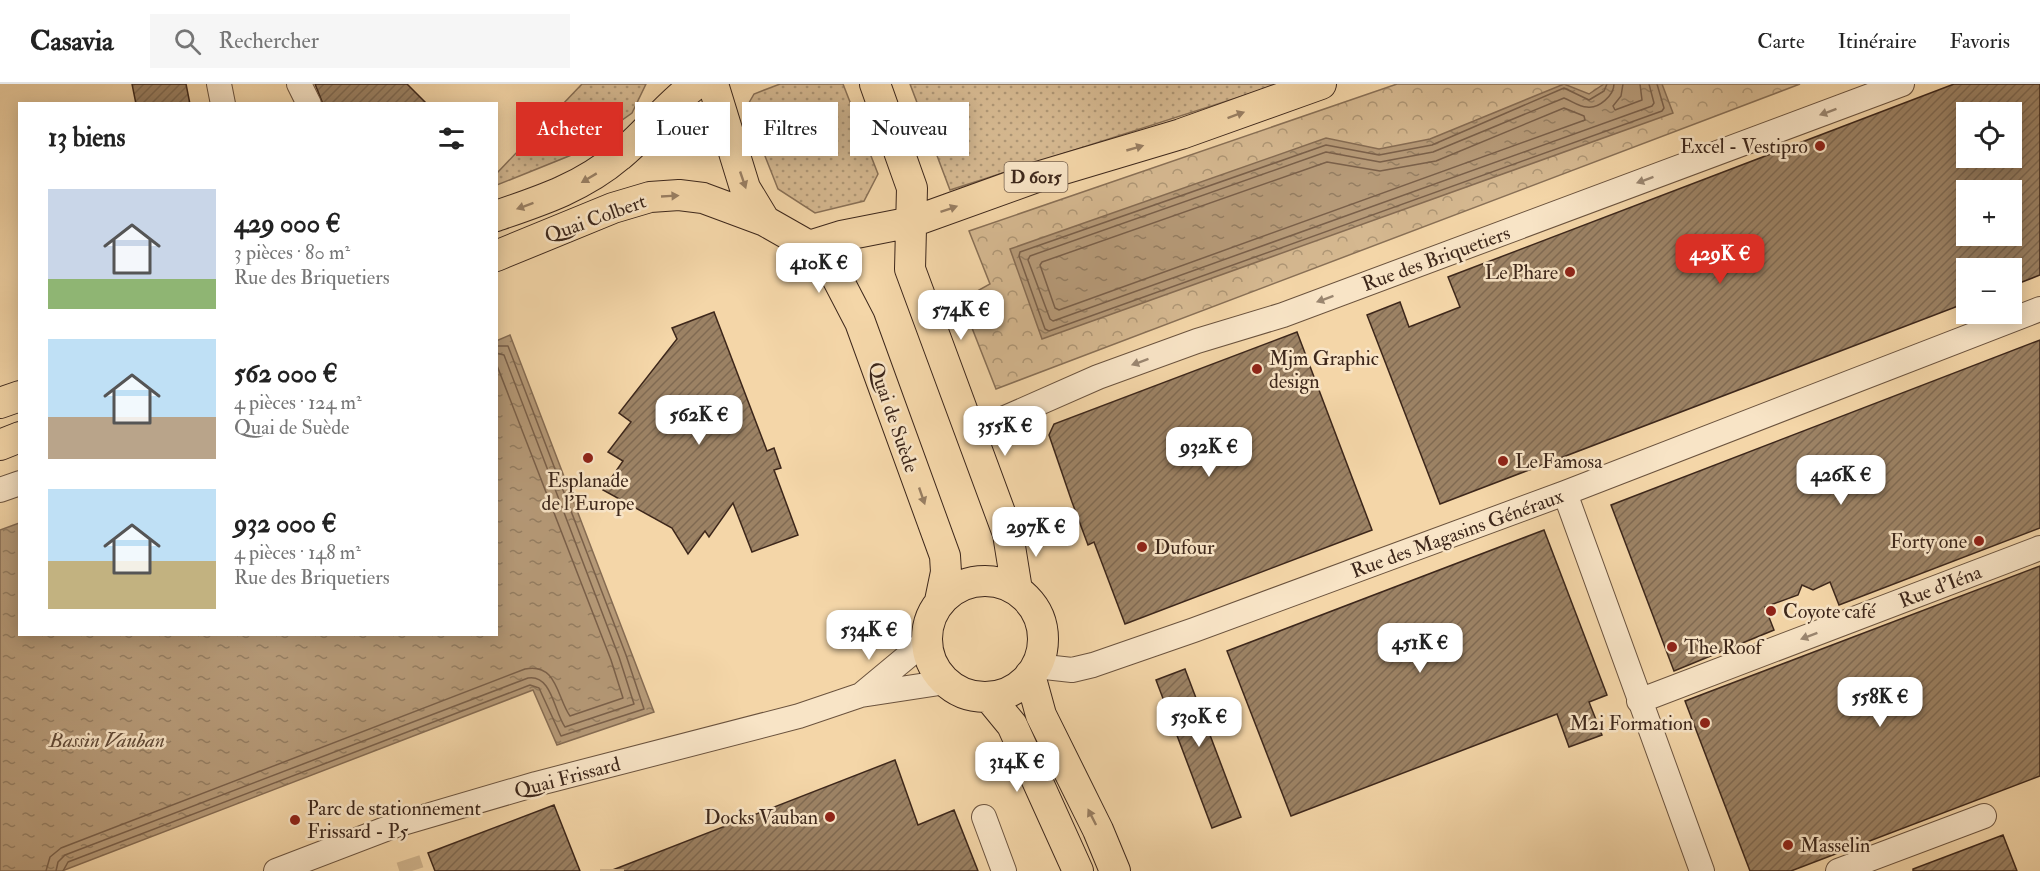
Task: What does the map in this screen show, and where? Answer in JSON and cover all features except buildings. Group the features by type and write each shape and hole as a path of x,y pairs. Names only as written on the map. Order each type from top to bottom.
{"main road":[{"name":"Quai Colbert","path":"498,215 554,196 591,178 620,156 676,99 696,84"},
{"path":"712,84 745,188 765,221"},
{"path":"875,84 912,188 910,269 1008,534 1017,590"},
{"name":"D 6015","path":"809,246 841,236 912,222 1037,177 1181,134 1321,84"},
{"name":"Quai Colbert","path":"498,255 613,208 650,197 679,195 703,198 765,221 809,246"},
{"name":"Quai de Suède","path":"809,246 834,272 860,322 945,556 946,572 940,601"},
{"path":"0,403 18,397"},
{"path":"0,445 18,438"},
{"path":"988,580 1017,590 1030,601 1038,616 1042,641 1033,670 1019,686 1004,694 988,697 973,696 946,682 935,670 926,641 931,616 940,601 955,588 973,582 988,580"},
{"path":"1033,670 1041,715 1098,830 1114,871"},
{"path":"988,697 1012,725 1078,871"}],"street":[{"path":"219,84 223,102"},
{"path":"299,84 308,102"},
{"name":"Rue des Briquetiers","path":"969,431 1120,369 1197,341 1283,315 1902,84"},
{"name":"Rue des Magasins Généraux","path":"1033,670 1072,670 1093,665 1565,493 2040,309"},
{"path":"0,490 18,484"},
{"path":"1565,493 1702,871"},
{"name":"Rue d'Iéna","path":"1639,700 2040,548"},
{"name":"Quai Frissard","path":"861,695 926,641"},
{"name":"Quai Frissard","path":"276,871 396,825 536,784 799,716 861,695 946,682"},
{"path":"1838,871 1984,816"},
{"path":"984,817 1004,871"}],"green space":[{"path":"582,84 646,84 637,102 635,102 632,113 623,119 623,102 565,102"},
{"path":"780,84 843,84 850,102 850,156 871,156 878,174 864,201 815,213 778,189 765,156 838,156 838,102 749,102 754,94"},
{"path":"910,84 1280,84 950,190 937,156 969,156 969,102 917,102"},
{"path":"1397,84 1800,84 996,389 961,300 990,284 969,231"},
{"path":"516,153 516,156 569,156 498,185 498,172"}],"water":[{"path":"1564,84 1589,94 1604,84 1662,84 1673,113 1042,339 1010,249 1326,138 1379,149 1430,139"},
{"name":"Bassin Vauban","path":"510,335 654,712 557,745 533,690 62,871 0,871 0,530 18,523 18,636 498,636 498,340"}],"tunnel":[{"path":"408,859 412,871"}],"place":[{"name":"Excel - Vestipro","path":"1820,146"},
{"name":"Le Phare","path":"1570,272"},
{"name":"Mjm Graphic design","path":"1257,369"},
{"name":"Esplanade de l'Europe","path":"588,458"},
{"name":"Le Famosa","path":"1503,461"},
{"name":"Forty one","path":"1979,541"},
{"name":"Dufour","path":"1142,547"},
{"name":"Coyote café","path":"1771,611"},
{"name":"The Roof","path":"1672,647"},
{"name":"M2i Formation","path":"1705,723"},
{"name":"Docks Vauban","path":"830,817"},
{"name":"Parc de stationnement Frissard - P5","path":"295,820"},
{"name":"Masselin","path":"1788,845"}]}
